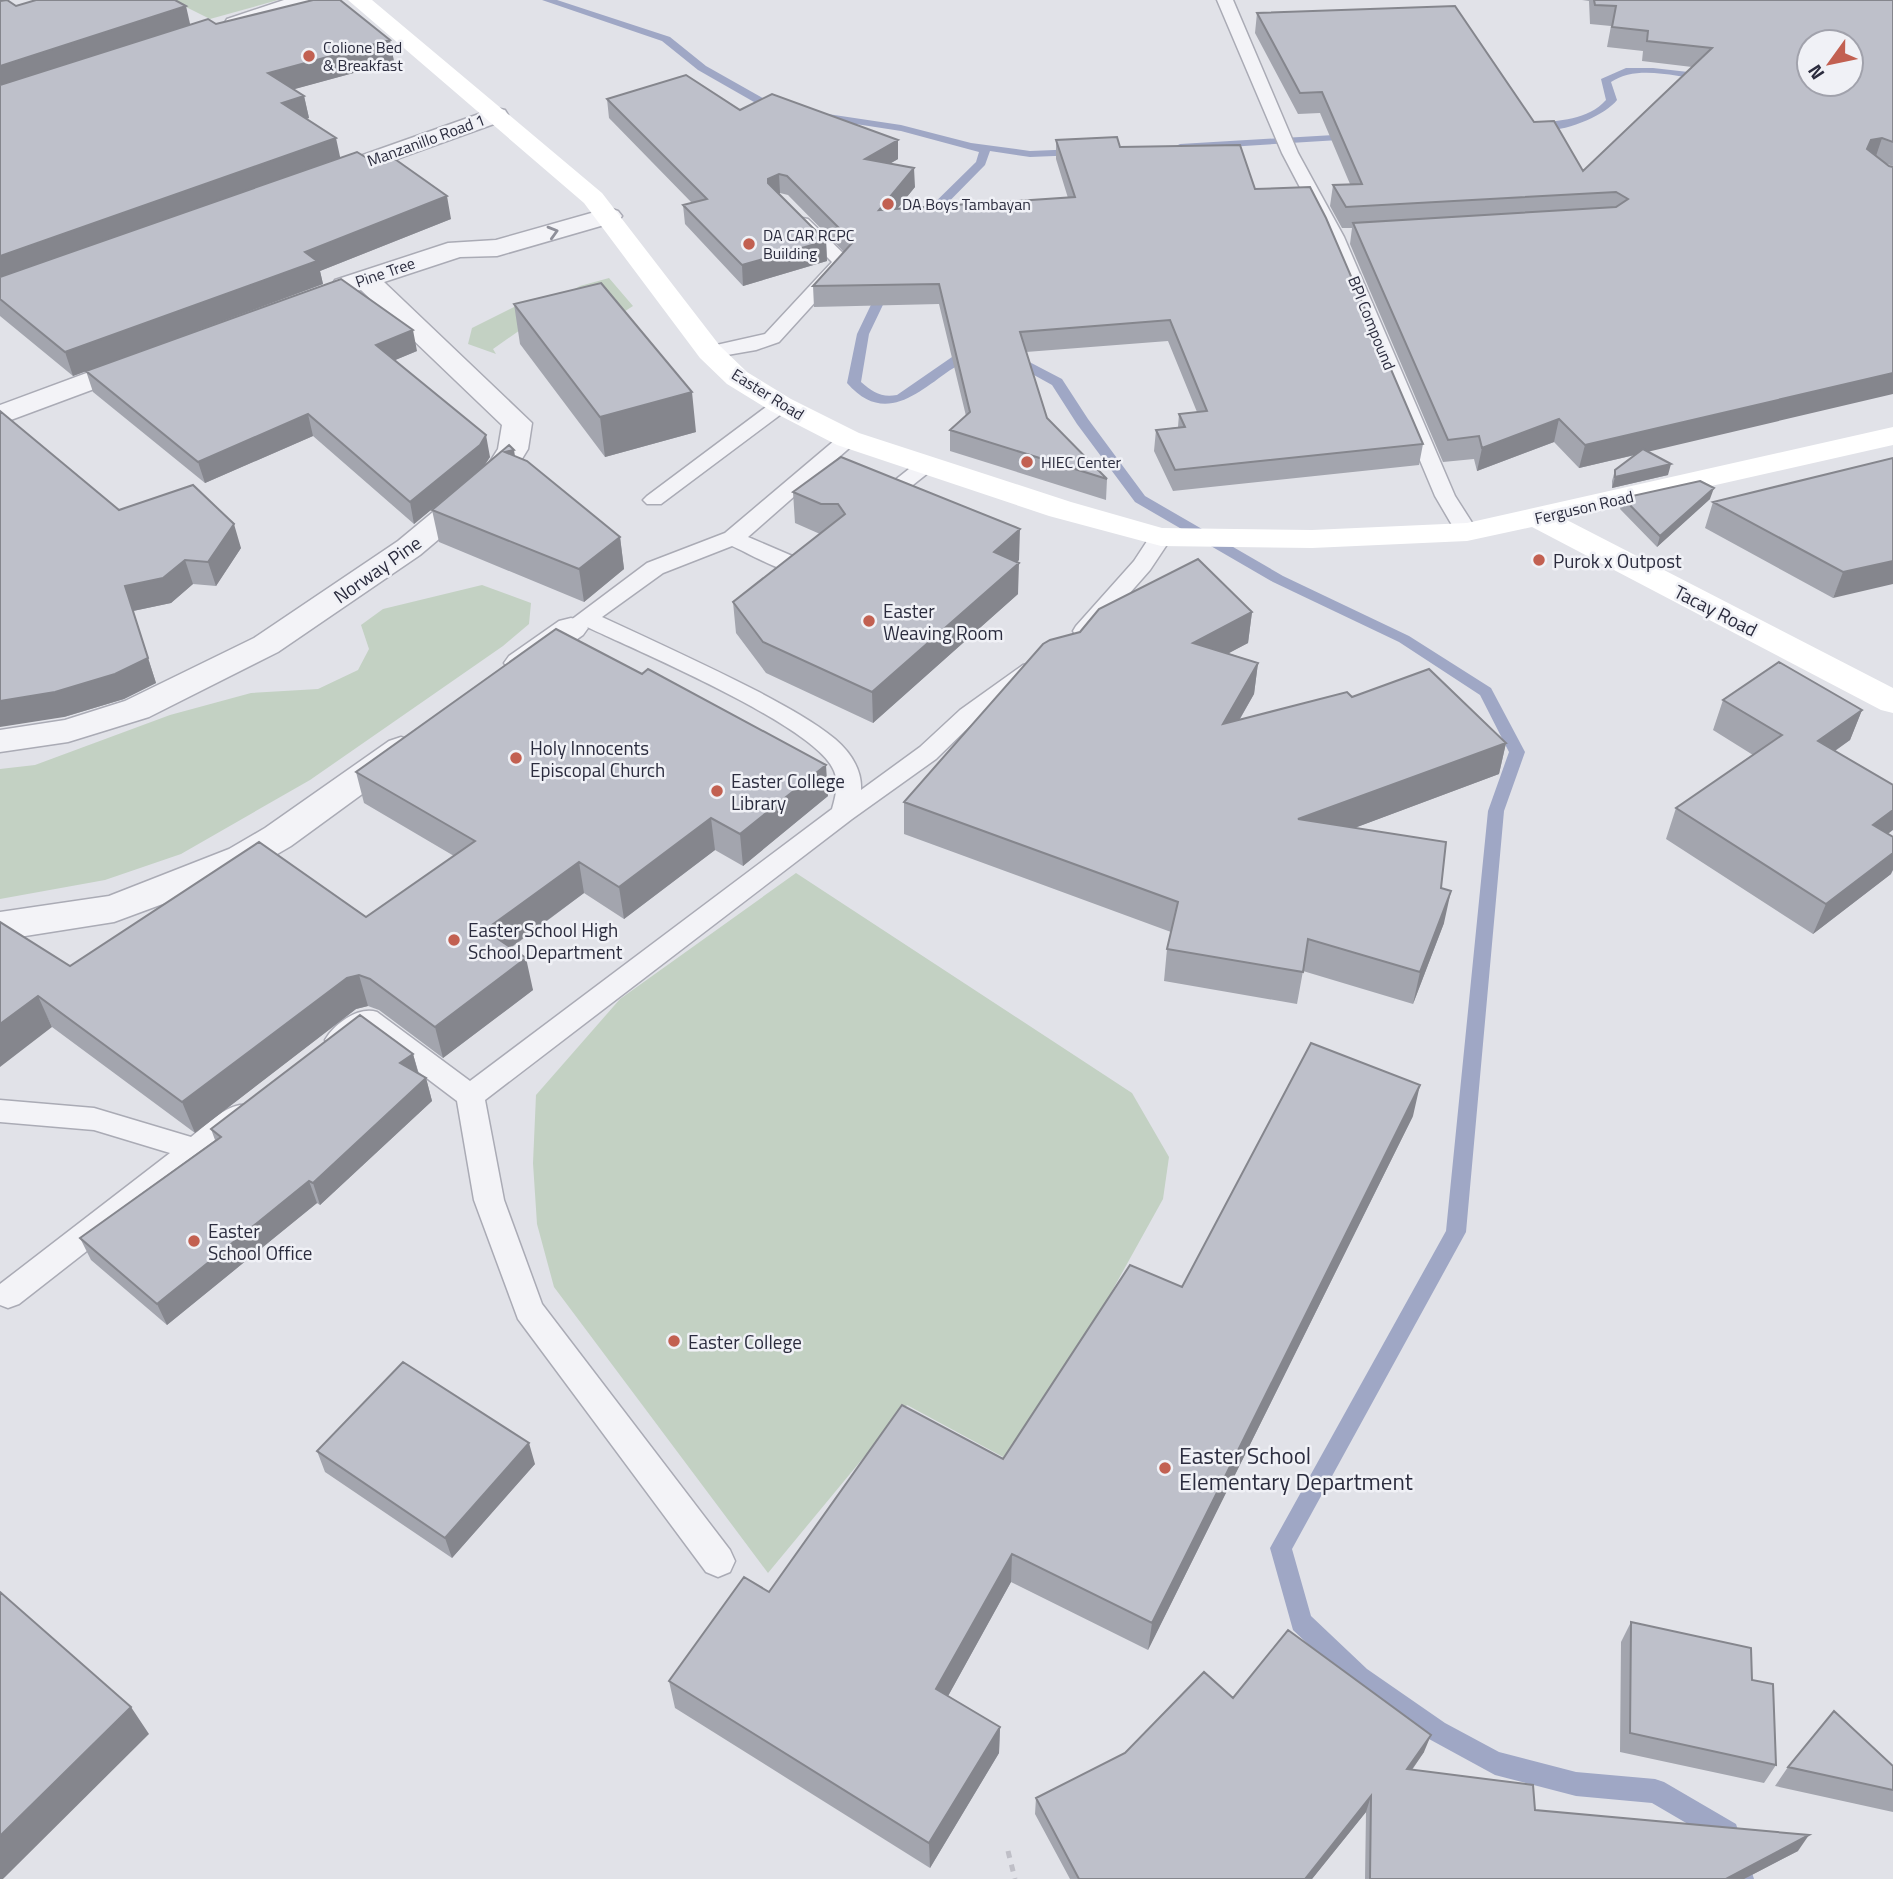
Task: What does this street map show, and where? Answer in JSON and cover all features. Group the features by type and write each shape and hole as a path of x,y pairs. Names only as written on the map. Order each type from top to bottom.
{"main road":[{"name":"Easter Road","path":"359,0 601,207 710,352 737,378 781,405 848,439 1060,509 1174,537 1312,539"},
{"name":"Ferguson Road","path":"1312,539 1467,532 1539,518 1893,436"},
{"name":"Tacay Road","path":"1539,518 1893,702"}],"street":[{"path":"217,30 306,0"},
{"name":"Manzanillo Road 1","path":"302,185 496,115"},
{"name":"Pine Tree","path":"326,293 457,249 496,248 601,207"},
{"name":"Norway Pine","path":"0,741 68,731 137,709 266,645 409,548 498,474 513,449 517,423 365,279"},
{"path":"0,415 156,356"},
{"path":"493,683 578,623"},
{"path":"0,926 114,909 242,858 278,837 427,730"}],"lane":[{"name":"BPI Compound","path":"1225,0 1290,153 1342,236 1445,496 1467,532"},
{"path":"710,352 756,344 772,338 842,262 789,209"},
{"path":"654,500 781,405"},
{"path":"578,623 655,568 733,538 848,439"},
{"path":"887,496 926,465"},
{"path":"1070,647 1142,565 1174,537"},
{"path":"733,538 799,567 831,542"},
{"path":"578,623 743,694 807,730 841,760 851,787 843,813"},
{"path":"470,1096 843,813 928,753 968,715 1049,659"},
{"path":"324,1051 367,1018 470,1096 489,1200 529,1310 718,1561"},
{"path":"8,1295 260,1101"},
{"path":"0,1111 94,1119 196,1150"}],"path":[{"path":"1008,1851 1015,1879"}],"green space":[{"path":"172,0 278,0 210,19"},
{"path":"609,278 633,306 619,315 523,328 493,349 496,354 468,344 472,328 514,307 557,299 580,286"},
{"path":"482,585 531,603 529,624 503,646 310,780 181,854 105,880 0,899 0,769 35,765 170,715 251,693 318,689 358,670 369,649 361,625 383,609"},
{"path":"796,873 1132,1093 1169,1157 1163,1199 1016,1464 907,1405 768,1573 554,1287 537,1224 533,1163 536,1095 620,999"}],"building":[{"path":"7,0 16,6 36,0 175,0 186,6 0,66 0,1"},
{"path":"313,0 340,0 390,40 268,73 304,96 282,103 336,138 0,256 0,85 208,19 216,24"},
{"path":"1594,0 1893,0 1893,142 1882,138 1871,140 1867,149 1893,167 1893,373 1585,445 1559,419 1482,448 1479,436 1448,440 1353,223 1616,207 1628,199 1616,192 1346,207 1333,185 1362,184 1322,92 1300,93 1257,13 1455,6 1534,122 1554,121 1583,171 1712,48 1647,41 1648,31 1612,27 1616,6 1595,5"},
{"path":"686,75 740,110 772,94 898,140 865,159 914,168 879,210 1075,197 1056,140 1117,137 1120,147 1240,145 1255,189 1310,187 1326,218 1423,444 1175,470 1156,430 1185,427 1179,414 1207,411 1170,320 1020,332 1047,418 1107,479 950,430 970,412 939,284 813,286 853,242 787,176 779,174 768,179 768,183 826,241 742,265 683,205 707,199 607,99"},
{"path":"357,152 375,163 392,157 447,196 305,252 317,261 65,352 0,299 0,277"},
{"path":"341,279 413,330 376,345 486,435 480,445 410,502 308,414 198,462 86,371"},
{"path":"601,283 692,392 600,417 514,304"},
{"path":"0,411 119,510 193,485 234,524 208,562 185,560 163,578 125,586 148,658 115,674 55,692 0,701"},
{"path":"509,445 514,450 505,452 527,461 620,537 579,569 432,510"},
{"path":"1643,449 1671,464 1615,477 1615,470"},
{"name":"Easter Weaving Room","path":"841,457 1020,529 994,552 1019,563 872,692 763,642 733,602 845,514 838,504 821,504 793,492"},
{"path":"1893,458 1893,561 1843,572 1713,502"},
{"path":"1700,481 1714,488 1660,536 1623,498"},
{"path":"1198,559 1252,612 1193,643 1258,663 1223,724 1347,692 1352,697 1429,669 1506,743 1298,819 1446,842 1441,888 1451,891 1420,972 1308,939 1303,972 1167,949 1178,902 904,802 1043,644 1080,632 1099,609"},
{"path":"556,629 642,674 648,669 826,765 740,834 711,818 619,887 579,862 485,930 526,958 435,1027 370,979 359,975 347,978 182,1102 38,996 0,1024 0,922 70,966 259,842 366,917 475,841 356,772"},
{"path":"1779,662 1862,710 1818,741 1893,785 1893,810 1873,825 1893,837 1893,853 1826,904 1676,808 1782,735 1723,700"},
{"path":"360,1015 413,1054 400,1063 426,1078 313,1183 309,1181 157,1304 80,1238 221,1137 211,1129"},
{"path":"1311,1043 1420,1085 1152,1623 1012,1554 936,1689 1000,1727 929,1843 669,1681 744,1577 769,1592 902,1405 1003,1459 1130,1265 1182,1287"},
{"path":"403,1362 529,1443 445,1538 317,1451"},
{"path":"0,1592 131,1707 0,1836"},
{"path":"1631,1622 1751,1648 1752,1680 1773,1684 1776,1765 1630,1733"},
{"path":"1288,1630 1431,1735 1407,1769 1533,1785 1535,1810 1809,1835 1726,1879 1370,1879 1371,1796 1305,1879 1079,1879 1036,1798 1125,1753 1204,1672 1233,1698"},
{"path":"1834,1711 1893,1766 1893,1790 1788,1767"}],"waterway":[{"path":"547,0 666,39 702,68 765,104 780,107"},
{"path":"1533,126 1576,121 1597,113 1612,100 1605,81 1614,75 1639,70 1706,77"},
{"path":"821,116 901,128 985,150 981,163 921,223"},
{"path":"1180,147 1351,137"},
{"path":"975,145 1030,154 1079,152"},
{"path":"886,286 863,334 854,383 871,396 887,401 901,398 915,391 957,359 972,353"},
{"path":"1010,356 1057,382 1082,421 1140,499 1278,579 1404,639 1486,692 1517,752 1496,811 1456,1232 1281,1548 1301,1622 1359,1677 1437,1731 1495,1763 1576,1784 1655,1791 1727,1833 1742,1879"}],"place":[{"name":"Colione Bed & Breakfast","path":"309,56"},
{"name":"DA Boys Tambayan","path":"888,204"},
{"name":"DA CAR RCPC Building","path":"749,244"},
{"name":"HIEC Center","path":"1027,462"},
{"name":"Purok x Outpost","path":"1539,560"},
{"name":"Easter Weaving Room","path":"869,621"},
{"name":"Holy Innocents Episcopal Church","path":"516,758"},
{"name":"Easter College Library","path":"717,791"},
{"name":"Easter School High School Department","path":"454,940"},
{"name":"Easter School Office","path":"194,1241"},
{"name":"Easter College","path":"674,1341"},
{"name":"Easter School Elementary Department","path":"1165,1468"}]}
